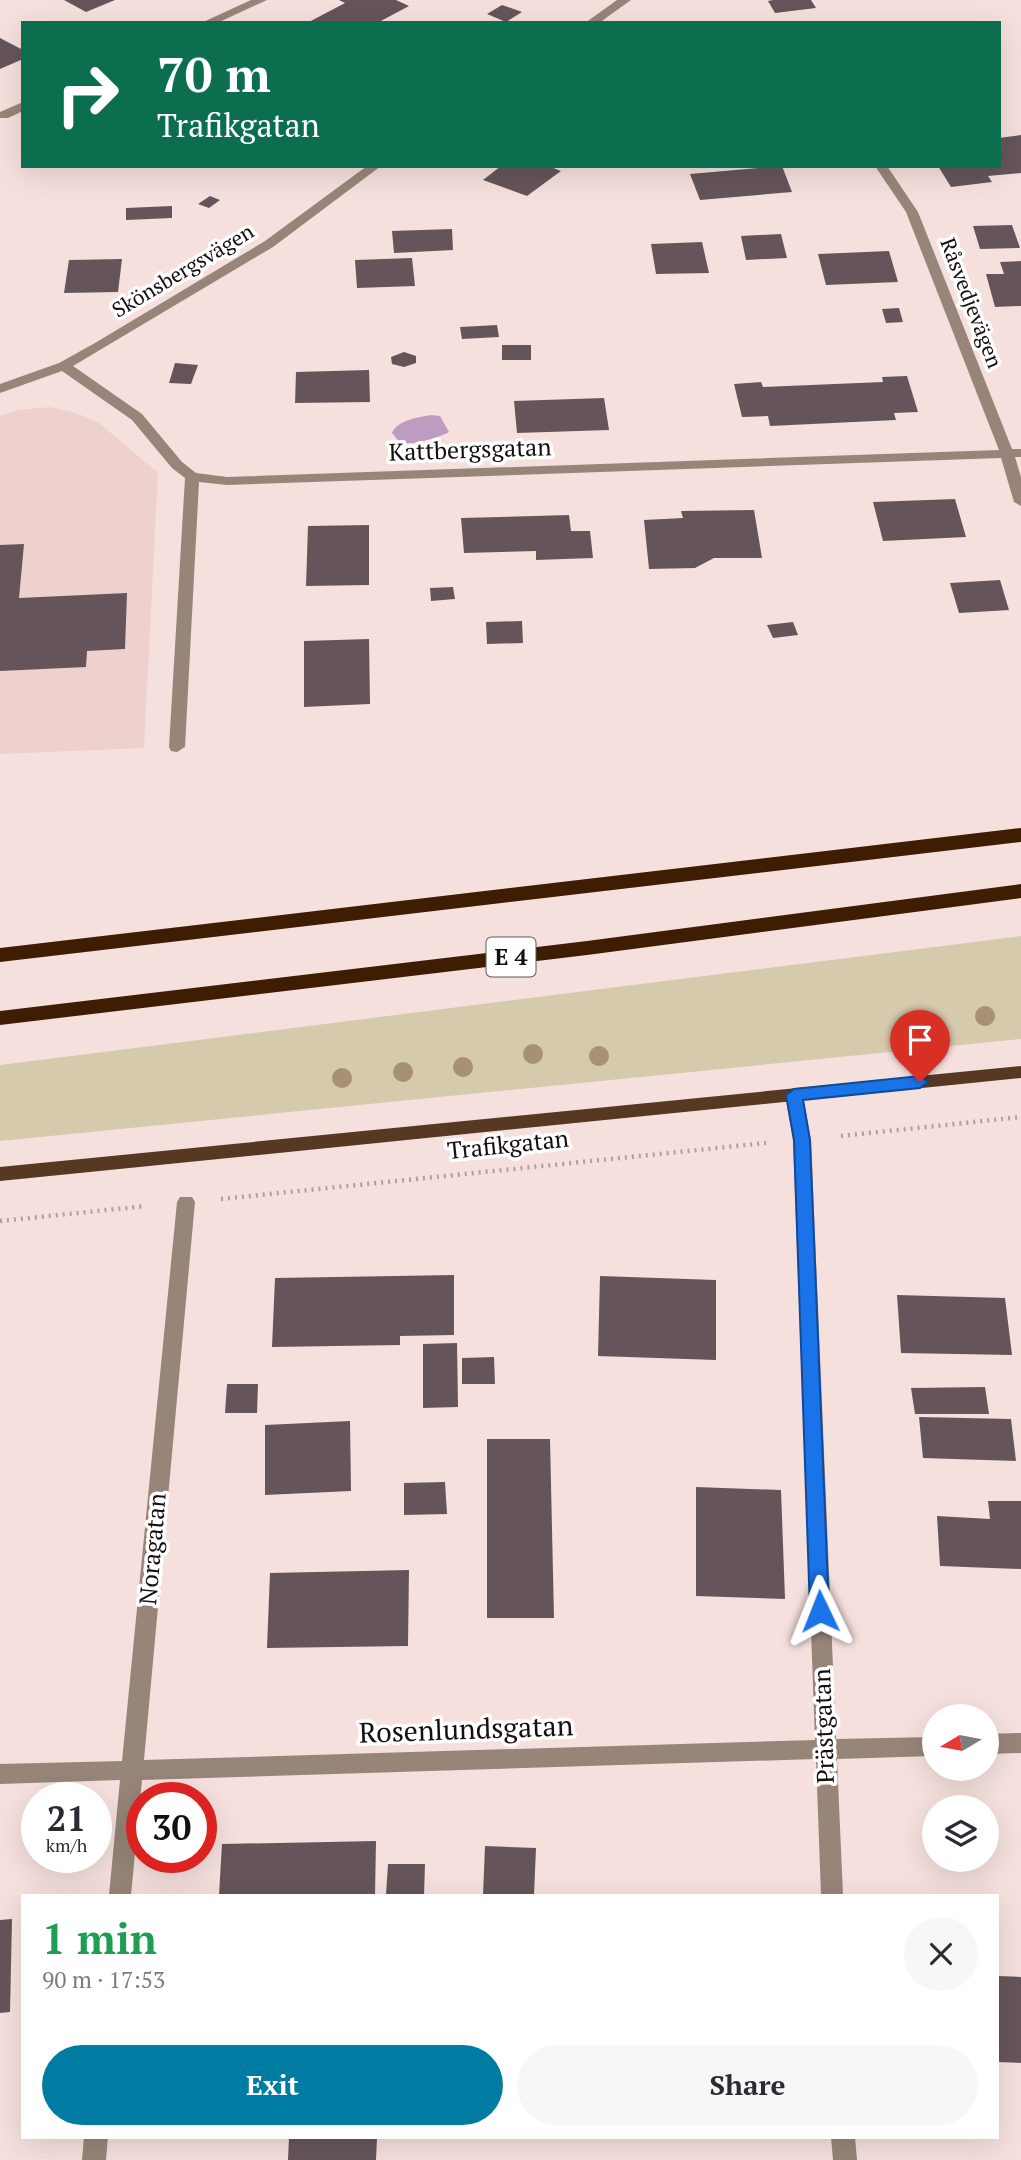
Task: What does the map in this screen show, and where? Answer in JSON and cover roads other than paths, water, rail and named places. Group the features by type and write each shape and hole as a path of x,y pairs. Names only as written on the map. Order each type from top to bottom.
{"highway":[{"path":"0,955 1021,835"},
{"name":"E 4","path":"0,1018 587,948 1021,891"}],"main road":[{"name":"Trafikgatan","path":"0,1174 1021,1072"}],"street":[{"path":"212,21 261,0"},
{"path":"594,20 625,0"},
{"path":"4,115 21,107"},
{"name":"Skönsbergsvägen","path":"0,389 64,366 269,244 371,168"},
{"name":"Råsvedjevägen","path":"882,168 912,212 1014,453 1021,502"},
{"path":"64,366 137,417 177,465 192,477 177,747"},
{"name":"Kattbergsgatan","path":"192,477 227,481 1014,453"},
{"name":"Prästgatan","path":"794,1095 802,1140 832,1894"},
{"name":"Noragatan","path":"120,1894 186,1202"},
{"path":"999,1744 1021,1743"},
{"name":"Rosenlundsgatan","path":"0,1774 922,1746"},
{"path":"94,2160 96,2139"},
{"path":"844,2139 845,2160"}]}
